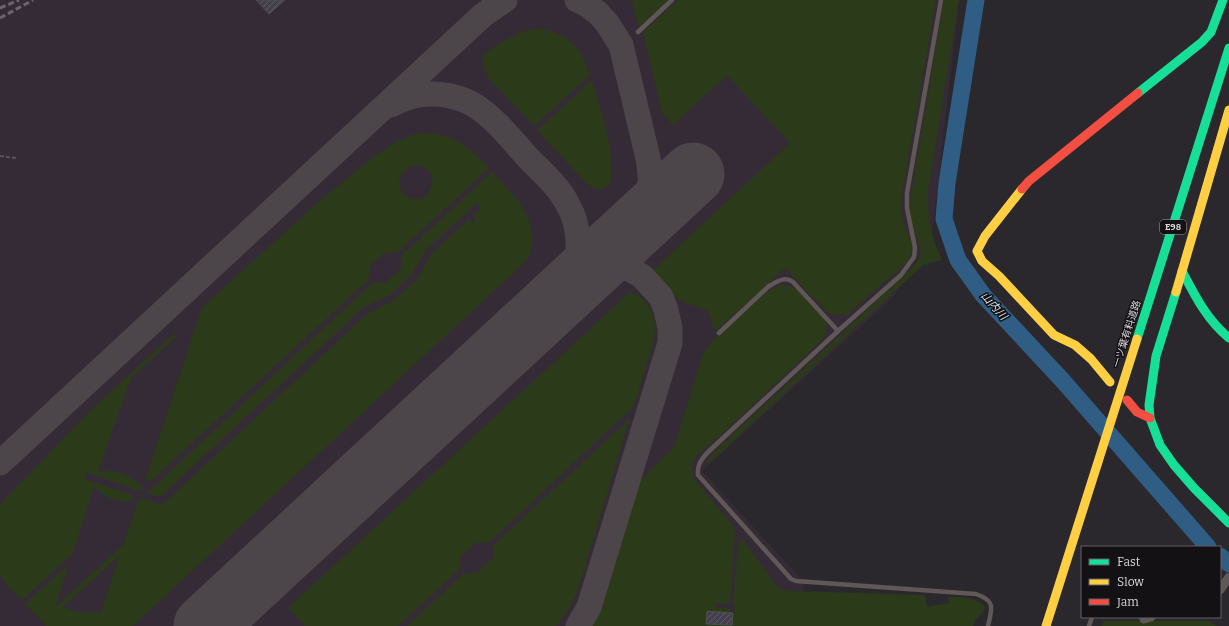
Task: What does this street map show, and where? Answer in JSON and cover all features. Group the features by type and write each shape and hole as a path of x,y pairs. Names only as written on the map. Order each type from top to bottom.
{"street":[{"path":"1110,382 1091,359 1075,345 1054,335 999,276 982,261 977,251 985,236 1030,181 1202,42 1211,32 1223,0"},
{"name":"一ツ葉有料道路","path":"1046,626 1229,48"},
{"path":"1229,110 1226,130 1156,356 1149,405 1150,418 1160,445 1174,465 1229,523"},
{"path":"1182,271 1207,316 1220,332 1229,338"},
{"path":"1127,400 1137,412 1150,418"}],"lane":[{"path":"638,32 672,0"},
{"path":"941,0 907,193 907,208 915,248 914,257 901,275 838,331 707,453 701,459 697,468 698,475 791,579 796,581 976,594 990,600 991,612 988,626"},
{"path":"719,333 770,286 778,280 784,279 789,279 794,282 838,331"}],"path":[{"path":"0,156 16,158"}],"shaded area":[{"path":"0,0 959,0 932,234 893,297 702,471 804,582 798,626 0,626"}],"green space":[{"path":"632,0 669,0 640,26 638,24"},
{"path":"678,0 936,0 901,199 902,219 911,243 911,252 905,264 849,313 838,315 827,312 785,268 716,331 713,329 712,320 706,310 684,303 678,299 667,290 651,272 790,143 727,75 673,125 662,113 643,32"},
{"path":"944,0 959,0 928,191 930,226 942,260 933,262 926,266 924,264 707,465 707,461 713,453 909,271 918,259 920,254 920,244 911,220 910,202"},
{"path":"542,29 560,35 573,44 582,57 590,75 534,126 488,77 483,61 486,53 504,41 525,31"},
{"path":"592,80 604,123 611,156 611,183 605,188 601,189 592,187 585,182 537,130"},
{"path":"415,134 437,134 454,139 468,148 489,168 398,252 384,253 369,267 369,279 150,482 145,480 201,310 316,204 376,155 394,143","holes":["412,166 423,167 430,172 432,179 428,194 421,198 414,199 405,195 399,187 402,174"]},
{"path":"492,172 519,202 531,228 531,249 529,256 523,264 133,626 46,626 25,604 67,566 68,567 55,607 123,545 138,501 142,498 162,505 367,314 393,301 417,279 432,253 469,219 473,223 476,220 473,216 481,208 477,203 425,251 411,275 390,295 364,307 160,497 147,493 372,283 385,283 401,268 401,256","holes":["119,556 101,613 77,612 63,607"]},
{"path":"780,285 792,286 798,290 824,318 826,323 826,332 823,339 695,458 692,473 695,480 732,524 735,531 730,602 728,604 715,603 715,607 730,608 732,614 735,612 735,607 733,604 738,546 742,540 745,542 775,584 781,589 789,591 925,595 927,607 949,603 948,597 968,598 978,601 985,607 984,611 975,621 973,626 589,626 598,606 636,488 644,477 674,447 702,357 711,342 768,291"},
{"path":"630,292 640,297 647,304 652,313 655,325 654,340 634,406 490,542 475,543 460,557 460,569 398,626 305,626 288,608"},
{"path":"176,332 175,338 131,378 98,472 118,472 132,478 143,488 139,491 87,472 85,479 135,496 128,502 112,499 100,493 94,486 73,553 22,600 5,583 0,575 0,506 95,406"},
{"path":"630,418 578,590 563,618 556,626 407,626 464,573 476,573 493,558 494,545"},
{"path":"1104,621 1209,621 1216,626 1102,626"}],"building":[{"path":"256,0 285,0 269,14"},
{"path":"707,611 733,613 732,625 706,624"}],"waterway":[{"name":"山内川","path":"976,0 947,183 944,219 958,260 983,295 1063,381 1207,546"},
{"name":"山内川","path":"1221,557 1229,564"}],"taxiway":[{"path":"0,463 483,15 505,0"},
{"path":"577,0 586,4 598,13 607,23 621,45 650,169 650,188 646,204 632,230"},
{"path":"391,105 409,97 427,94 446,95 473,104 491,118 554,185 572,212 578,238 578,251 575,267 565,289 556,302"},
{"path":"578,626 589,607 670,343 670,328 661,297 642,276 623,266 614,265 594,269 584,275"}],"runway":[{"path":"205,626 693,174"}],"railway":[{"path":"0,8 19,0"},
{"path":"0,18 33,0"}],"traffic: fast":[{"path":"1138,93 1202,42 1211,32 1223,0"},
{"path":"1137,339 1229,48"},
{"path":"1182,271 1208,315 1229,338"},
{"path":"1176,292 1156,356 1149,405 1150,418 1160,445 1174,465 1194,488 1229,523"}],"traffic: slow":[{"path":"1176,292 1229,110"},
{"path":"1022,189 985,236 977,251 982,261 999,276 1054,335 1075,345 1091,359 1110,382"},
{"path":"1046,626 1137,339"}],"traffic: jam":[{"path":"1022,189 1029,181 1138,93"},
{"path":"1127,400 1137,412 1150,418"}]}
